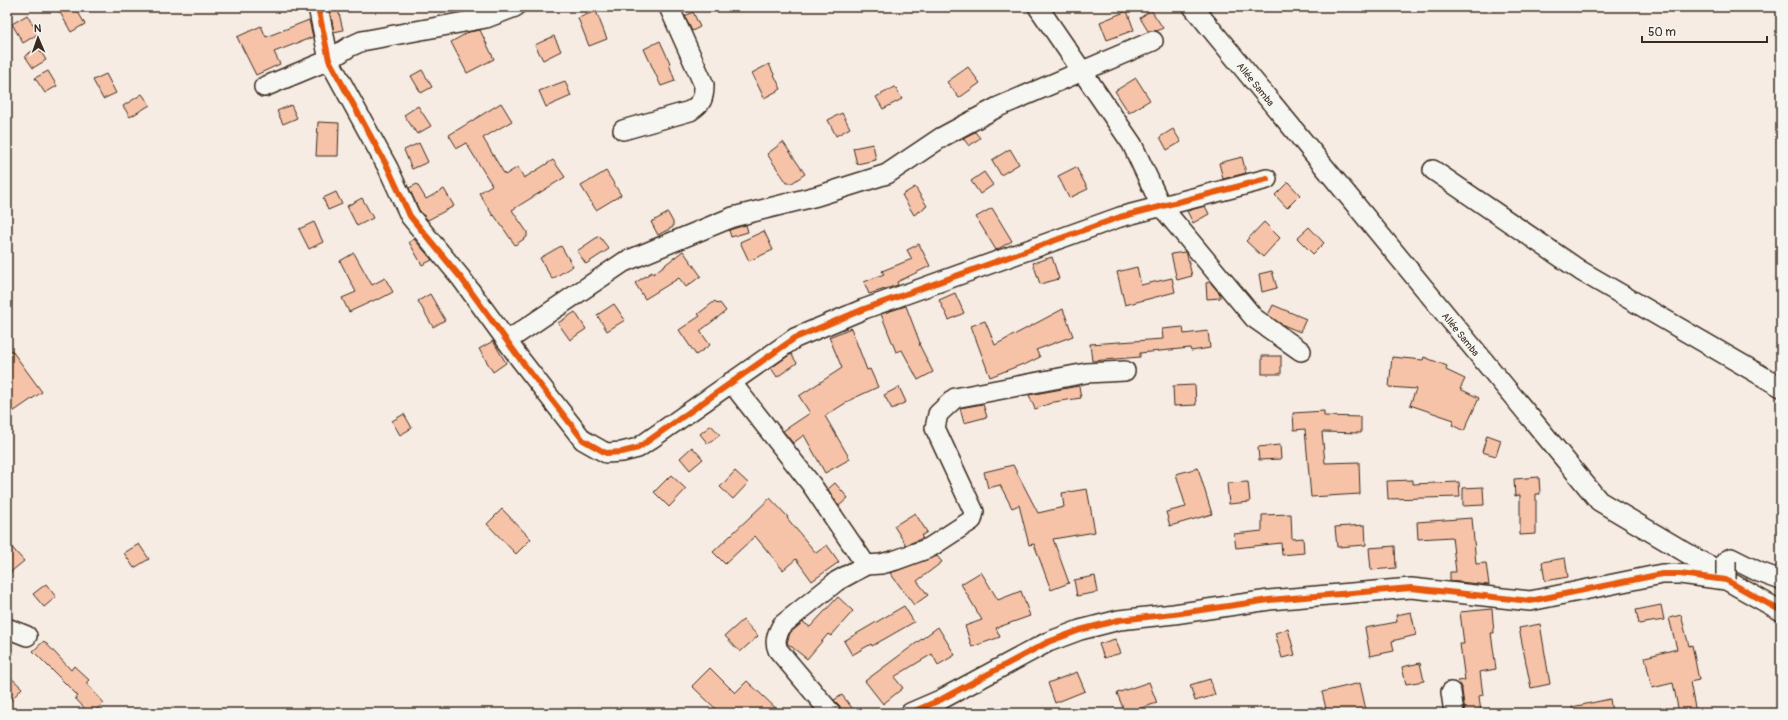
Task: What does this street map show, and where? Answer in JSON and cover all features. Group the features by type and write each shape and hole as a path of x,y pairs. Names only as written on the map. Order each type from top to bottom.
{"street":[{"path":"318,7 329,60 388,168 410,216 461,278 583,440 606,453 622,452 638,448 795,338 864,309 1113,220 1267,179"},
{"path":"264,87 329,60 349,47 362,41 484,12 515,7"},
{"path":"623,130 690,111 699,105 704,96 704,85 669,7"},
{"path":"1038,7 1132,144 1161,206 1254,318 1301,351"},
{"name":"Allée Samba","path":"1193,7 1599,501 1702,562 1781,599"},
{"path":"507,341 624,262 733,217 817,196 887,174 942,137 998,107 1152,41"},
{"path":"1434,170 1581,271 1781,387"},
{"path":"832,713 778,650 776,644 777,635 782,625 837,581 866,565 881,564 896,560 928,548 972,520 974,512 935,428 938,414 955,398 1086,373 1125,371"},
{"path":"731,382 811,484 866,565"},
{"path":"1726,580 1726,561 1731,558 1759,572 1781,580"},
{"path":"910,713 940,700 1048,642 1080,630 1119,620 1174,614 1269,600 1412,588 1530,601 1662,574 1680,574 1726,580 1781,611"},
{"path":"7,628 27,636"},
{"path":"1451,692 1454,713"}],"building":[{"path":"57,7 75,7 85,24 71,32"},
{"path":"338,9 343,30 334,32 330,11"},
{"path":"1151,10 1163,28 1157,31 1148,31 1140,18"},
{"path":"596,11 607,39 589,46 578,18"},
{"path":"1127,11 1134,30 1107,40 1100,22"},
{"path":"693,12 700,27 692,31 685,16"},
{"path":"27,15 38,34 23,43 12,24"},
{"path":"309,20 313,37 274,52 280,64 256,75 237,37 261,26 266,37"},
{"path":"480,30 494,59 467,73 451,42 469,32"},
{"path":"554,36 561,51 543,60 535,45"},
{"path":"660,41 670,63 669,64 675,81 661,86 644,49"},
{"path":"38,47 46,60 33,68 25,56"},
{"path":"769,64 781,89 764,98 752,73"},
{"path":"968,67 980,83 959,98 947,82"},
{"path":"422,70 432,87 421,93 411,76"},
{"path":"48,71 57,86 45,93 35,78"},
{"path":"106,74 116,93 103,99 93,80"},
{"path":"1136,78 1150,100 1129,113 1115,91"},
{"path":"565,81 571,96 546,107 539,91"},
{"path":"895,87 902,99 883,109 876,97"},
{"path":"142,94 150,105 130,117 123,106"},
{"path":"501,103 512,121 483,138 505,175 518,167 524,178 553,160 565,177 512,210 527,232 527,237 515,245 494,215 493,216 479,193 492,185 466,143 457,148 449,135"},
{"path":"291,105 297,118 283,124 277,111"},
{"path":"418,106 431,126 417,134 404,115"},
{"path":"842,113 850,128 836,136 828,120"},
{"path":"318,122 339,123 338,156 316,156"},
{"path":"1173,129 1181,142 1167,150 1160,137"},
{"path":"975,132 980,138 969,146 963,138"},
{"path":"783,142 805,174 792,183 787,183 767,154"},
{"path":"419,143 428,162 412,169 404,150"},
{"path":"873,144 876,160 857,164 853,148"},
{"path":"1010,149 1019,164 1001,175 992,160"},
{"path":"1242,157 1246,173 1223,179 1219,163"},
{"path":"1076,167 1088,189 1069,198 1058,176"},
{"path":"606,171 621,195 596,210 581,186"},
{"path":"984,172 993,185 980,194 971,181"},
{"path":"1288,182 1300,195 1287,208 1275,195"},
{"path":"417,184 426,199 444,189 454,206 428,220 419,210 409,188"},
{"path":"915,187 927,206 914,215 902,195"},
{"path":"336,192 342,204 328,210 323,198"},
{"path":"362,198 373,218 357,226 347,206"},
{"path":"1205,206 1209,214 1193,223 1187,211"},
{"path":"992,208 1012,241 996,250 976,217"},
{"path":"668,213 673,222 673,227 658,235 651,222"},
{"path":"314,222 323,242 309,249 299,229"},
{"path":"1264,222 1280,238 1263,257 1246,241"},
{"path":"746,225 748,232 731,237 729,230"},
{"path":"1309,227 1324,243 1313,254 1297,238"},
{"path":"764,231 773,250 749,261 740,242"},
{"path":"599,236 609,249 586,264 577,251"},
{"path":"414,239 432,260 422,265 409,242"},
{"path":"919,244 930,266 897,282 898,285 869,294 864,282 884,274 882,271 912,259 907,250"},
{"path":"561,246 573,266 552,279 540,258"},
{"path":"683,251 701,276 686,287 679,278 645,299 635,283 652,272 653,274"},
{"path":"1185,252 1192,276 1177,280 1171,254"},
{"path":"354,253 372,285 385,278 393,292 349,312 342,298 356,292 340,261"},
{"path":"1052,257 1059,279 1040,284 1033,263"},
{"path":"1137,267 1141,285 1172,278 1175,292 1125,305 1117,272"},
{"path":"1272,271 1277,288 1262,292 1259,274"},
{"path":"1210,282 1220,294 1220,298 1207,299 1206,283"},
{"path":"955,293 964,313 949,320 939,300"},
{"path":"430,294 445,320 433,327 418,301"},
{"path":"715,301 718,304 720,303 726,311 700,331 710,345 696,355 679,330 700,316 698,314"},
{"path":"614,304 625,320 607,331 597,315"},
{"path":"1273,305 1306,319 1300,332 1281,324 1268,315"},
{"path":"906,306 920,343 919,344 933,372 918,380 902,350 896,352 881,314"},
{"path":"1063,309 1073,336 1036,350 1040,357 1024,365 1023,364 990,377 971,326 985,321 995,345"},
{"path":"575,312 586,329 570,340 558,323"},
{"path":"1183,327 1184,334 1208,331 1210,348 1191,351 1190,348 1140,353 1140,357 1092,361 1090,344 1163,339 1162,329"},
{"path":"851,328 867,370 870,369 878,387 852,399 825,416 850,459 825,473 804,435 793,443 783,431 810,413 799,396 842,368 829,337"},
{"path":"493,341 506,363 493,372 479,349"},
{"path":"7,344 42,392 7,416"},
{"path":"791,354 797,363 777,377 771,368"},
{"path":"1262,356 1281,356 1281,374 1262,374"},
{"path":"1392,357 1423,360 1424,357 1447,366 1446,370 1465,379 1460,389 1479,398 1464,431 1452,425 1454,420 1410,405 1416,389 1389,387"},
{"path":"1195,385 1196,405 1174,406 1173,386"},
{"path":"1079,386 1081,398 1054,402 1035,409 1029,395"},
{"path":"899,387 906,402 892,409 884,395"},
{"path":"983,404 987,417 964,423 960,408"},
{"path":"1324,411 1324,416 1361,417 1361,433 1322,432 1325,463 1359,462 1360,494 1311,497 1305,429 1294,430 1293,413"},
{"path":"404,414 412,428 400,435 392,421"},
{"path":"711,425 720,435 708,444 700,434"},
{"path":"1487,435 1501,440 1496,456 1482,452"},
{"path":"1280,445 1281,459 1259,460 1258,447"},
{"path":"692,447 703,459 690,470 680,458"},
{"path":"1013,465 1038,513 1064,507 1062,493 1087,489 1095,532 1053,539 1069,583 1051,590 1034,544 1029,545 1019,505 1012,508 1000,485 988,488 984,472"},
{"path":"1198,468 1212,514 1170,526 1166,512 1186,507 1176,474"},
{"path":"735,471 748,483 733,499 720,487"},
{"path":"671,475 686,489 669,507 654,492"},
{"path":"1539,477 1540,494 1536,494 1536,534 1520,535 1520,495 1515,496 1514,479"},
{"path":"1413,480 1413,484 1459,482 1460,497 1388,499 1387,481"},
{"path":"1248,482 1250,502 1229,504 1227,483"},
{"path":"835,483 848,498 839,506 828,489"},
{"path":"1483,487 1484,505 1463,506 1463,488"},
{"path":"770,498 788,517 787,518 816,553 827,545 839,562 812,581 796,559 783,570 755,536 725,564 713,552"},
{"path":"502,509 531,539 516,554 487,524"},
{"path":"915,513 927,532 921,536 923,538 906,545 894,526"},
{"path":"1291,514 1292,539 1303,538 1304,553 1282,555 1281,543 1236,548 1234,534 1262,531 1262,515"},
{"path":"1472,518 1476,564 1486,563 1489,585 1450,581 1450,572 1456,572 1452,537 1418,539 1417,522"},
{"path":"1365,525 1366,545 1337,547 1335,527"},
{"path":"7,542 24,561 7,575"},
{"path":"139,544 149,559 134,568 124,553"},
{"path":"1395,546 1396,568 1371,570 1369,548"},
{"path":"937,556 942,562 917,581 928,595 914,605 890,573"},
{"path":"1565,558 1568,577 1545,581 1542,562"},
{"path":"981,572 998,600 1021,591 1030,616 996,628 1000,637 972,647 965,626 982,620 961,584"},
{"path":"1095,576 1098,592 1077,596 1074,580"},
{"path":"46,584 56,597 44,607 33,594"},
{"path":"838,597 853,611 831,636 828,634 807,659 787,643 790,633 803,622 810,627"},
{"path":"1661,605 1664,620 1639,624 1636,610"},
{"path":"904,606 914,622 872,646 871,644 852,655 844,641"},
{"path":"1492,609 1494,633 1491,633 1496,669 1480,672 1483,695 1479,696 1481,713 1465,713 1462,690 1458,681 1465,680 1460,644 1464,644 1460,612"},
{"path":"1411,612 1416,635 1392,641 1394,651 1370,656 1365,628 1397,622 1396,615"},
{"path":"1681,615 1689,646 1692,645 1699,680 1690,682 1696,713 1679,713 1673,683 1652,688 1645,657 1677,649 1669,618"},
{"path":"743,620 758,636 740,652 725,636"},
{"path":"1540,624 1550,684 1531,688 1519,628"},
{"path":"938,627 955,655 938,665 932,654 894,677 903,688 883,704 865,681"},
{"path":"1288,629 1295,655 1282,658 1275,633"},
{"path":"1115,639 1121,653 1104,658 1099,644"},
{"path":"44,641 71,670 74,666 89,680 86,683 104,703 92,713 89,713 75,698 78,696 33,651"},
{"path":"1420,663 1424,681 1406,684 1402,667"},
{"path":"710,668 735,693 747,681 781,713 720,713 692,686"},
{"path":"1077,672 1085,691 1055,703 1048,683"},
{"path":"7,674 22,688 7,705"},
{"path":"1210,679 1215,695 1195,701 1190,685"},
{"path":"1149,682 1157,703 1125,713 1117,693"},
{"path":"1360,683 1366,710 1354,713 1327,713 1322,692"},
{"path":"842,695 856,713 842,713 840,706 834,700"},
{"path":"1610,699 1612,713 1573,713 1572,707"}],"cycle path":[{"path":"318,7 329,60 388,168 410,216 461,278 520,359 583,440 606,453 622,452 638,448 795,338 864,309 1120,217 1267,179"},
{"path":"910,713 940,700 1048,642 1080,630 1119,620 1174,614 1269,600 1411,588 1530,601 1662,574 1680,574 1726,580 1781,611"}]}
